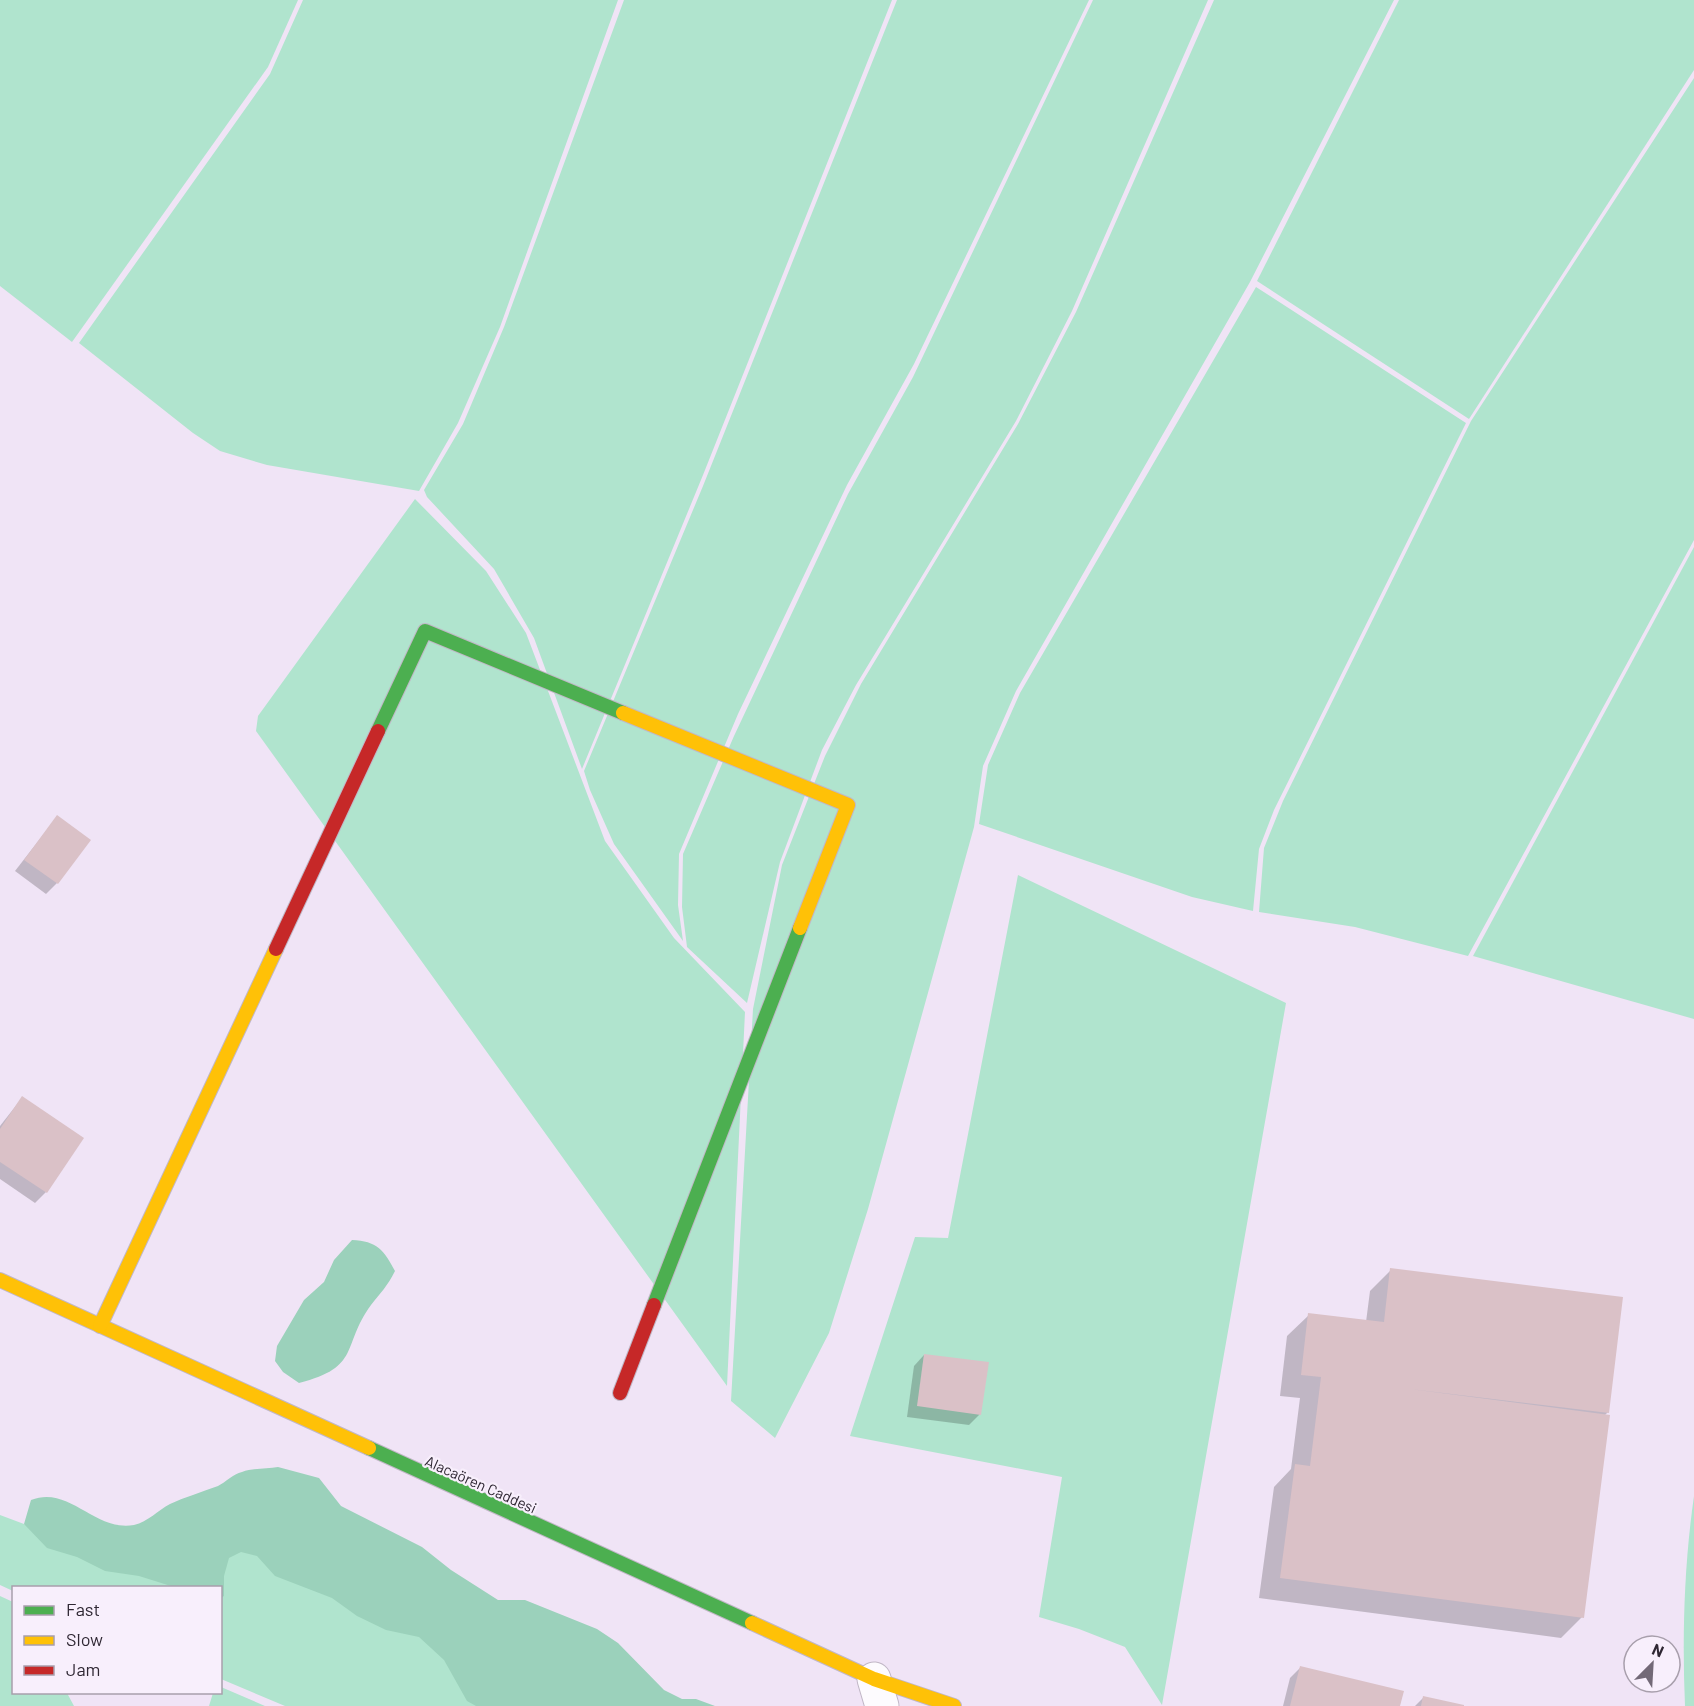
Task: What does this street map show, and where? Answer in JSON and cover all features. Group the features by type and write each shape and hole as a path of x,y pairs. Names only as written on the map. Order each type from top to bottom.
{"street":[{"path":"100,1326 425,631 848,804 620,1393"},
{"name":"Alacaören Caddesi","path":"0,1280 878,1693 954,1706"}],"green space":[{"path":"0,0 298,0 268,67 72,342 0,286"},
{"path":"303,0 618,0 500,327 458,423 419,491 267,465 220,451 193,433 79,343 270,74"},
{"path":"624,0 892,0 703,475 582,769 534,638 494,569 427,497 424,490 463,424 504,327"},
{"path":"897,0 1089,0 914,364 847,485 738,714 679,854 678,905 683,941 614,844 584,771 703,486"},
{"path":"1093,0 1208,0 1072,311 1016,421 856,685 822,750 780,862 747,1003 687,947 682,907 683,854 734,736 848,494 913,377"},
{"path":"1214,0 1394,0 1250,282 1016,691 983,766 974,827 868,1209 829,1333 775,1438 731,1401 753,1009 782,865 825,756 861,684 1018,424 1076,312"},
{"path":"1399,0 1694,0 1694,70 1469,419 1257,281"},
{"path":"1694,78 1694,540 1468,956 1355,927 1259,912 1264,848 1283,801 1471,421"},
{"path":"1256,287 1466,423 1274,810 1259,849 1253,911 1192,897 979,824 988,765 1020,693"},
{"path":"415,499 486,571 526,633 605,841 674,938 745,1012 727,1386 256,731 258,716"},
{"path":"1694,547 1694,1019 1473,956"},
{"path":"1018,875 1286,1003 1162,1705 1125,1647 1079,1629 1039,1617 1062,1477 850,1436 915,1237 948,1238"},
{"path":"352,1240 368,1242 379,1248 395,1271 362,1319 342,1362 319,1377 299,1383 283,1372 275,1361 277,1346 304,1300 324,1282 334,1260"},
{"path":"278,1467 319,1478 341,1506 422,1547 451,1570 498,1600 525,1600 597,1629 618,1643 664,1690 682,1699 696,1699 715,1706 476,1706 467,1701 444,1660 419,1637 386,1630 357,1616 332,1598 275,1576 257,1556 241,1552 229,1558 222,1597 222,1586 171,1586 139,1576 105,1571 77,1557 47,1548 24,1524 31,1500 45,1497 70,1503 107,1522 134,1525 170,1504 218,1486 239,1473"},
{"path":"1694,1496 1694,1706 1685,1706 1685,1601"},
{"path":"0,1515 40,1530 237,1529 619,1706 285,1706 222,1679 222,1586 12,1586 12,1591 0,1585"},
{"path":"0,1596 12,1602 12,1694 68,1694 74,1706 0,1706"},
{"path":"222,1687 265,1706 209,1706 213,1694 222,1694"}],"building":[{"path":"57,815 91,840 58,884 24,860"},
{"path":"22,1096 84,1138 47,1193 0,1162 0,1129"},
{"path":"1390,1268 1623,1297 1609,1413 1410,1389 1610,1415 1584,1618 1280,1578 1295,1464 1310,1466 1321,1377 1301,1375 1308,1313 1384,1322"},
{"path":"924,1354 989,1362 981,1415 917,1406"},
{"path":"1300,1666 1404,1691 1400,1706 1290,1706"},
{"path":"1423,1696 1464,1705 1464,1706 1421,1706"}],"traffic: fast":[{"path":"378,731 425,631 623,713"},
{"path":"654,1305 800,928"},
{"path":"369,1448 752,1623"}],"traffic: slow":[{"path":"623,713 848,805 800,928"},
{"path":"100,1326 276,949"},
{"path":"0,1280 369,1448"},
{"path":"752,1623 874,1679 954,1706"}],"traffic: jam":[{"path":"276,949 378,731"},
{"path":"620,1393 654,1305"}]}
